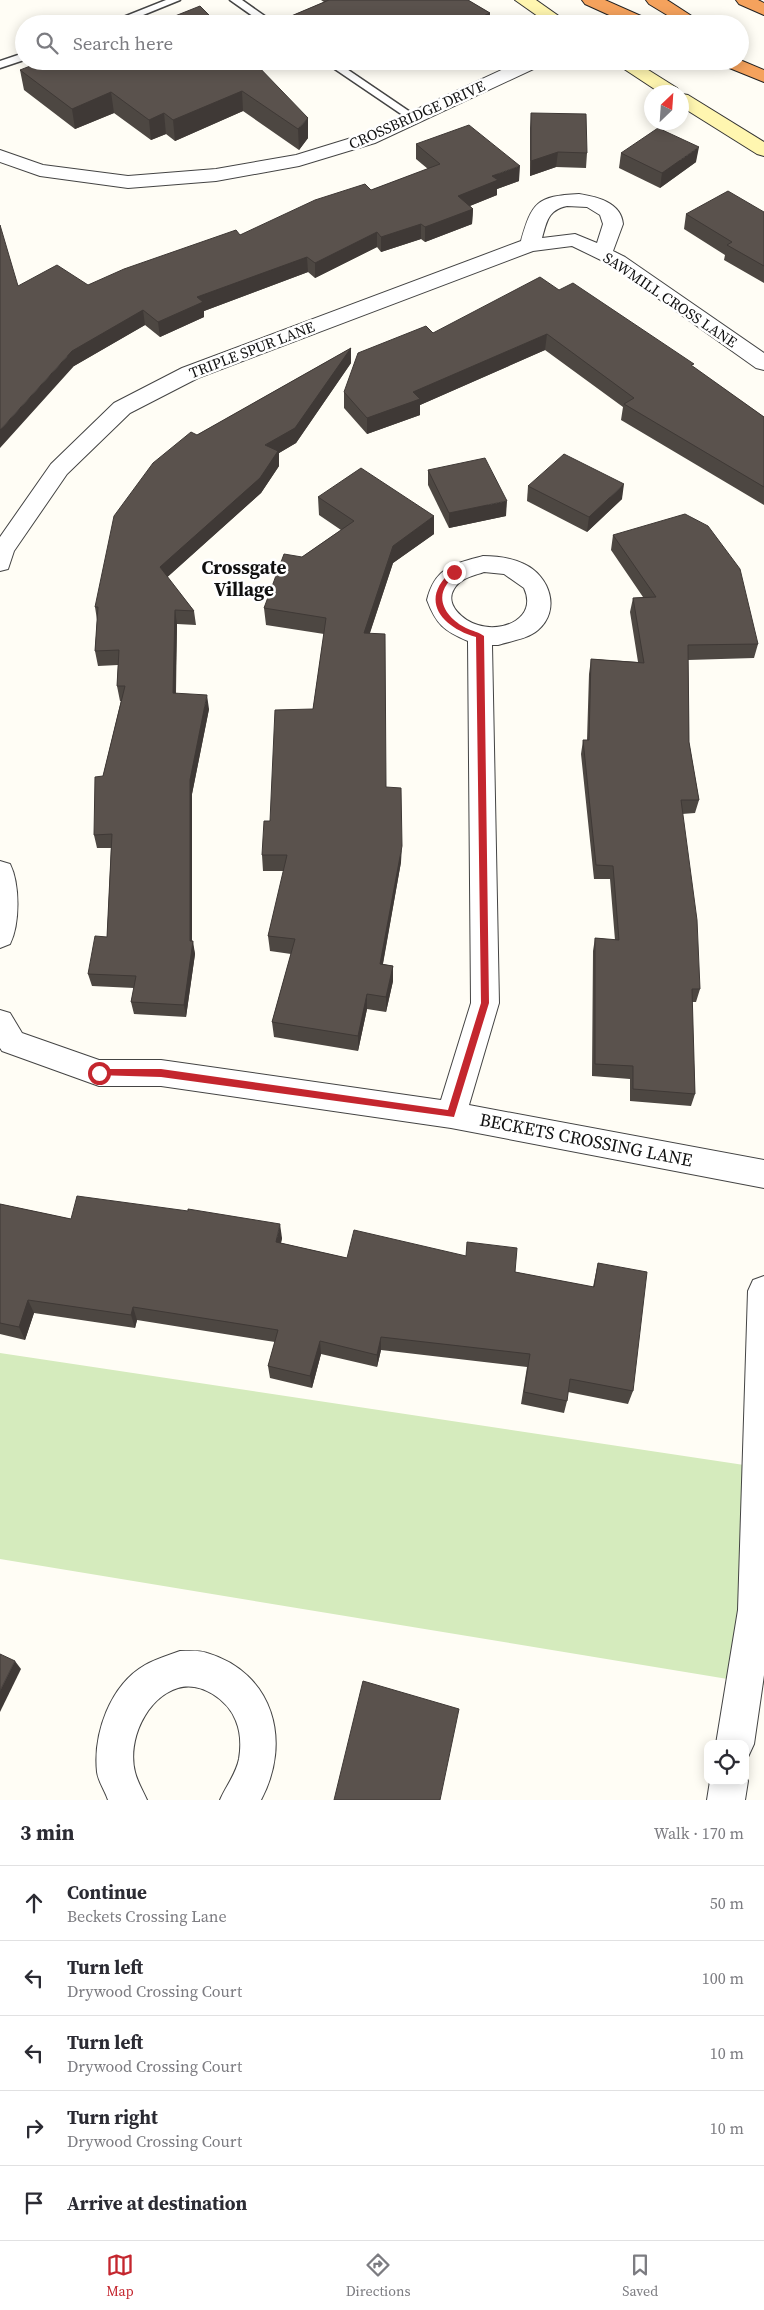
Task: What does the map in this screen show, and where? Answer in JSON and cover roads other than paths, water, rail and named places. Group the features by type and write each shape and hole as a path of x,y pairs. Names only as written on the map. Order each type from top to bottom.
{"highway":[{"path":"591,0 624,15"},
{"path":"655,0 679,15"},
{"path":"745,0 764,10"},
{"path":"749,57 764,66"},
{"path":"747,70 764,78"}],"street":[{"path":"524,0 547,15"},
{"name":"CROSSBRIDGE DRIVE","path":"0,156 40,170 128,182 216,175 299,160 368,140 517,70"},
{"path":"636,70 660,85"},
{"path":"689,103 764,150"},
{"path":"530,244 539,212 556,201 575,199 597,204 611,216 613,223 602,253"},
{"name":"TRIPLE SPUR LANE","path":"1,555 58,470 122,408 190,373 530,244 575,240"},
{"name":"SAWMILL CROSS LANE","path":"575,240 618,261 764,363"},
{"path":"451,1115 485,1003 480,636"},
{"path":"0,872 4,920 0,936"},
{"name":"BECKETS CROSSING LANE","path":"0,1022 12,1042 99,1073 161,1073 451,1115 764,1174"},
{"path":"736,1740 756,1610 764,1291"},
{"path":"128,1800 122,1792 114,1768 114,1742 122,1716 136,1694 156,1678 180,1670 203,1670 224,1678 242,1695 254,1715 259,1741 256,1768 245,1792 238,1800"},
{"path":"726,1800 728,1785"}],"lane":[{"path":"135,15 175,0"},
{"path":"235,0 258,15"},
{"path":"0,65 15,59"},
{"path":"342,70 414,118"}],"district":[{"name":"Crossgate Village","path":"244,578"}]}
